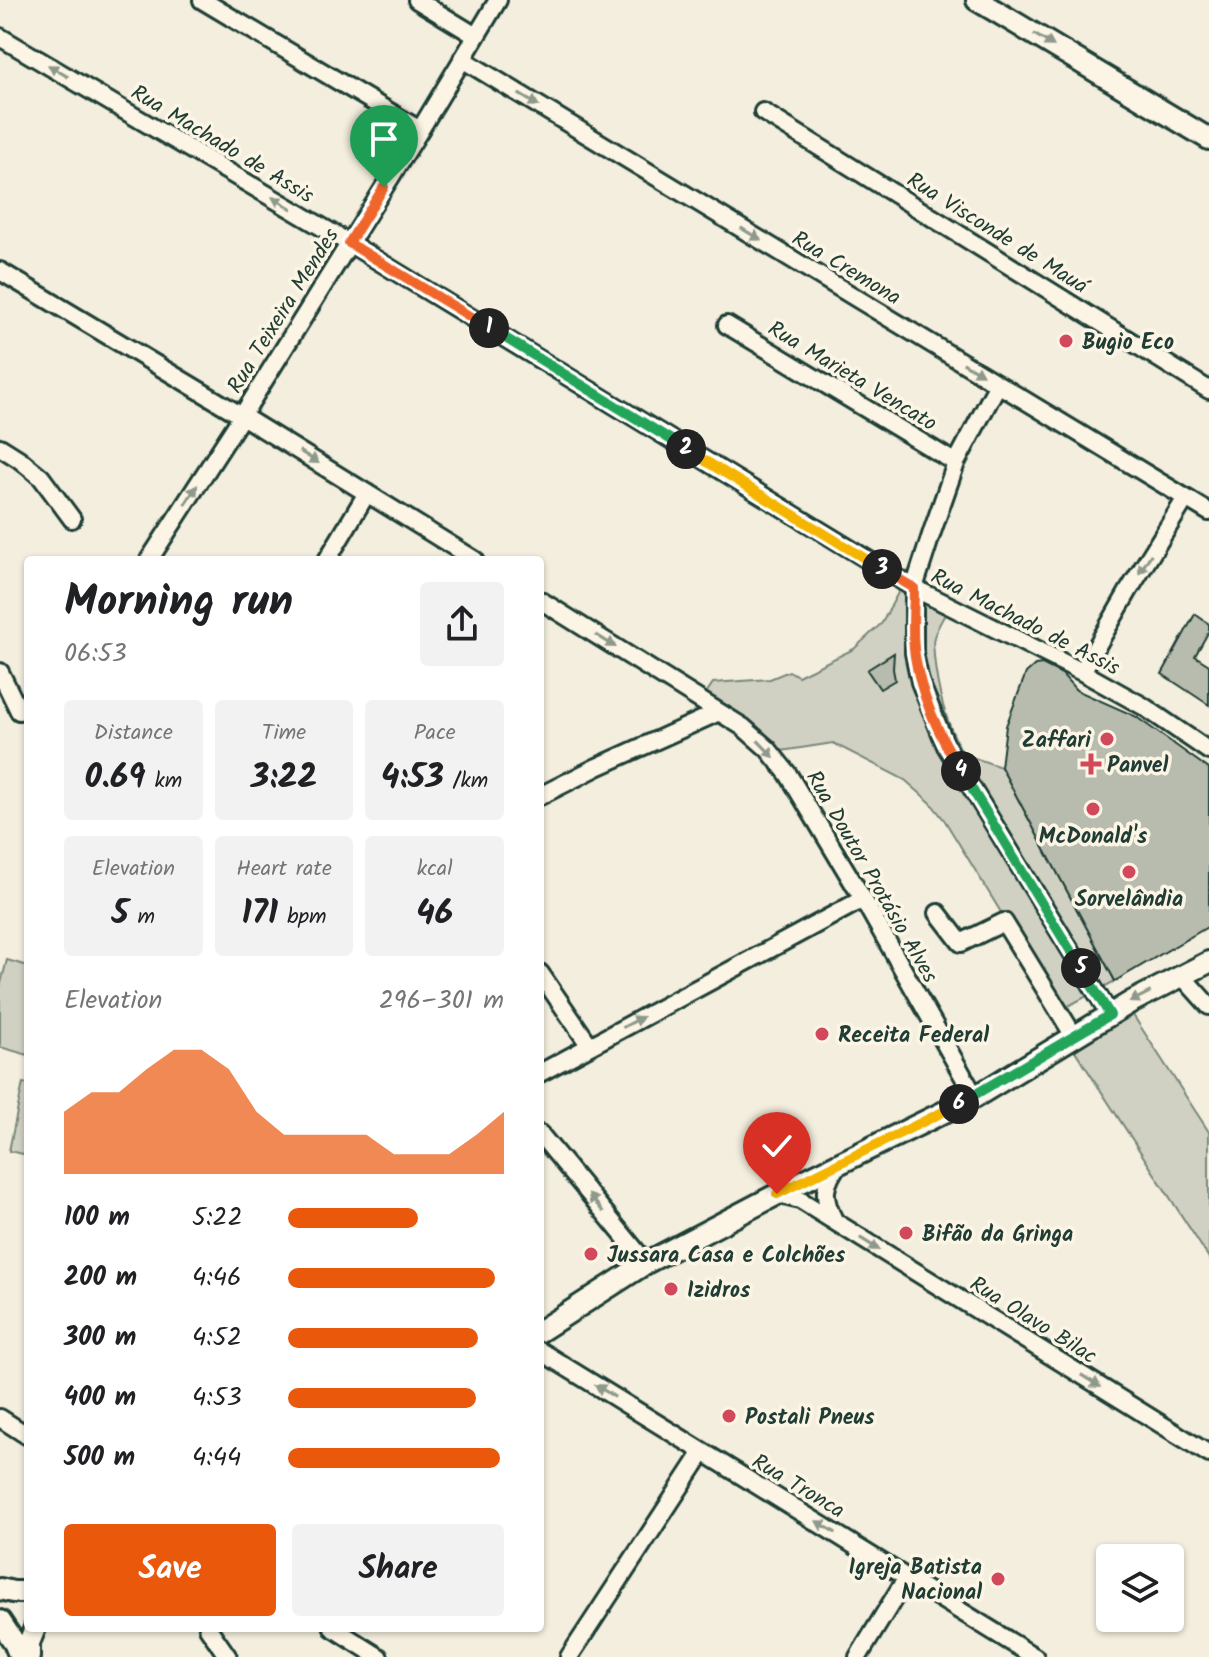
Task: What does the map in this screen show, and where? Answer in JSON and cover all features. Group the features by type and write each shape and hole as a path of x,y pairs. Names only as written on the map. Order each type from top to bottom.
{"main road":[{"path":"977,0 1209,139"},
{"path":"544,1328 646,1263 777,1194 975,1097 1131,1002 1209,962"},
{"path":"0,1621 9,1632 20,1657"},
{"path":"29,1657 29,1643 33,1632"}],"street":[{"path":"202,0 420,130"},
{"path":"417,0 476,36"},
{"name":"Rua Teixeira Mendes","path":"152,556 242,416 498,0"},
{"name":"Rua Machado de Assis","path":"0,37 349,243 914,588 1082,672 1168,722 1209,751"},
{"name":"Rua Cremona","path":"462,59 1209,512"},
{"name":"Rua Visconde de Mauá","path":"763,112 1209,390"},
{"path":"0,271 469,556"},
{"name":"Rua Marieta Vencato","path":"727,325 956,463"},
{"path":"998,384 956,463 914,588 913,632 917,668 946,746 1110,1015"},
{"path":"0,447 41,477 72,519"},
{"path":"329,556 367,493"},
{"path":"1082,672 1186,498"},
{"name":"Rua Doutor Protásio Alves","path":"544,602 743,727 768,749 794,784 863,899 975,1097"},
{"path":"0,672 19,711"},
{"path":"544,794 719,712"},
{"path":"544,1071 863,899"},
{"path":"938,913 961,943 1004,922 1074,1036"},
{"path":"1182,976 1209,1006"},
{"path":"544,979 590,1046"},
{"path":"544,1139 646,1263"},
{"path":"835,1222 825,1195 830,1175 839,1163"},
{"name":"Rua Olavo Bilac","path":"777,1194 800,1200 1209,1454"},
{"name":"Rua Tronca","path":"544,1353 1035,1657"},
{"path":"0,1418 24,1433"},
{"path":"569,1657 703,1452"},
{"path":"858,1657 907,1577"},
{"path":"211,1632 228,1657"},
{"path":"339,1632 379,1657"}],"shaded area":[{"path":"902,585 948,608 935,633 933,646 940,694 957,742 963,754 1001,767 1115,981 1061,1010 945,821 930,802 905,780 833,743 775,752 702,699 713,683 770,679 789,671 798,676 854,649 882,623"},
{"path":"7,960 24,965 24,1054 0,1047 0,987"},
{"path":"1131,1012 1209,1132 1209,1258 1072,1046"},
{"path":"23,1083 24,1083 24,1154 9,1151"}],"building":[{"path":"1195,614 1209,624 1209,631 1195,656 1209,665 1209,705 1162,674"},
{"path":"894,653 895,680 880,689 867,670"},
{"path":"1042,664 1062,674 1076,690 1135,716 1209,769 1209,926 1115,981 1001,767 1006,726 1026,673 1035,665"}],"place":[{"name":"Bugio Eco","path":"1066,341"},
{"name":"Zaffari","path":"1107,739"},
{"name":"Panvel","path":"1091,764"},
{"name":"McDonald's","path":"1093,809"},
{"name":"Sorvelândia","path":"1129,872"},
{"name":"Receita Federal","path":"822,1034"},
{"name":"Bifão da Gringa","path":"906,1233"},
{"name":"Jussara Casa e Colchões","path":"591,1254"},
{"name":"Izidros","path":"671,1289"},
{"name":"Postali Pneus","path":"729,1416"},
{"name":"Igreja Batista Nacional","path":"998,1579"}],"route":[{"path":"384,187 349,243 914,588 914,653 920,682 946,746 1110,1015 975,1097 777,1194"}]}
